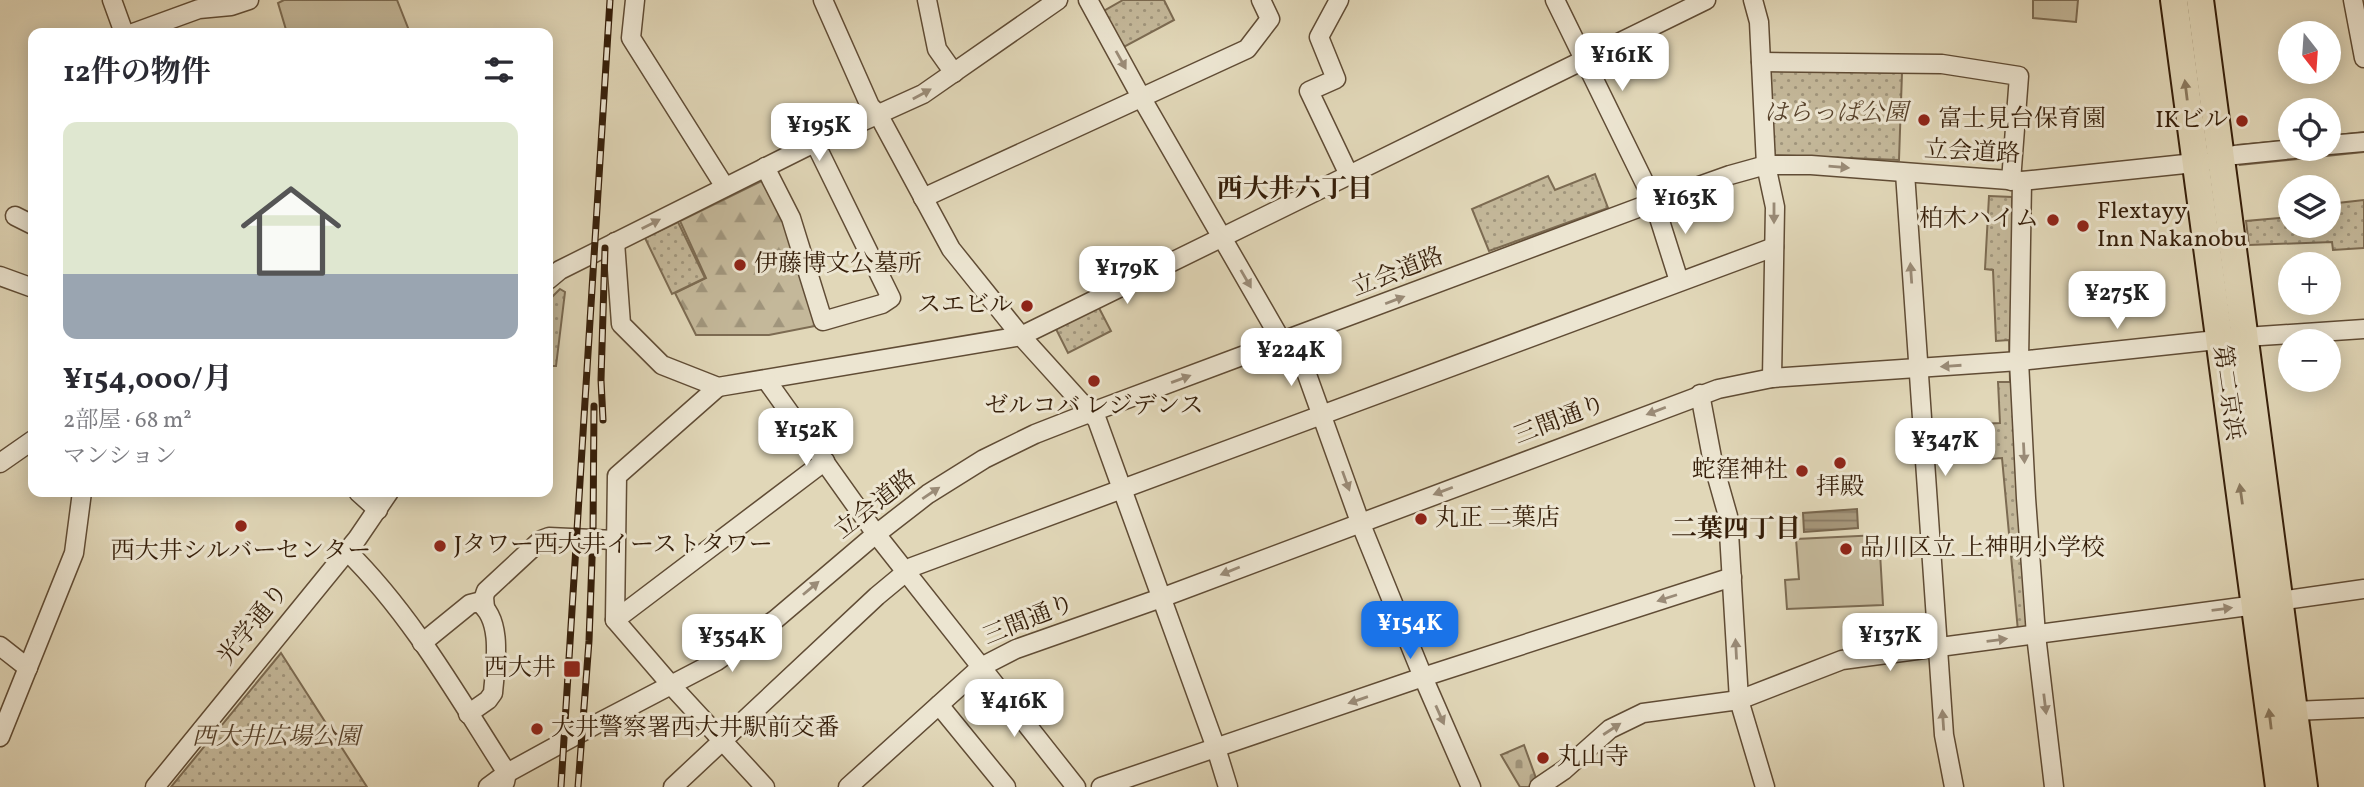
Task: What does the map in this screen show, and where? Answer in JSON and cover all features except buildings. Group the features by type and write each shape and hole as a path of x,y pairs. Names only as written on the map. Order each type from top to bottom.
{"highway":[{"name":"第二京浜","path":"2174,0 2217,159"},
{"name":"第二京浜","path":"2200,0 2232,339 2268,603 2279,787"},
{"name":"第二京浜","path":"2268,603 2294,711 2304,787"}],"street":[{"path":"111,0 122,28"},
{"path":"147,28 200,9 249,0"},
{"path":"635,0 631,38 725,187"},
{"path":"822,0 870,106 878,114 951,249 1021,336 1097,420 1228,787"},
{"path":"927,0 937,49 954,73"},
{"path":"553,276 765,167 923,94 1058,0"},
{"path":"1088,0 1283,342 1305,369 1360,522 1471,787"},
{"path":"923,198 1247,49 1270,19 1261,0"},
{"path":"1339,0 1319,37 1336,79 1309,91 1349,176"},
{"path":"1555,0 1654,202 1679,281"},
{"path":"615,242 621,324 662,365 718,387 768,381 1021,336 1706,0"},
{"path":"1753,0 1759,22 1766,165 1774,200 1772,378"},
{"path":"2353,0 2363,46"},
{"path":"1761,62 1942,64 2019,76 2016,181 2019,361 2036,635 2054,787"},
{"path":"2341,144 2364,142"},
{"path":"765,167 791,218 824,321 882,304 891,298 814,144"},
{"name":"立会道路","path":"505,780 528,758 542,751 546,753 717,662 767,625 928,494 984,459 1035,434 1089,413 1730,175 1766,165 1811,164 2016,181 2278,151"},
{"path":"1905,173 1944,735 1954,787"},
{"path":"15,216 28,222"},
{"path":"673,787 905,571 1121,488 1774,247"},
{"path":"8,279 28,273"},
{"path":"8,279 28,286"},
{"name":"三間通り","path":"848,787 981,667 1016,649 1161,598 1700,394 1772,378 2019,361 2364,328"},
{"path":"768,381 876,534 1076,787"},
{"path":"718,387 617,475 615,620 765,787"},
{"path":"1700,394 1713,463 1728,516 1739,700 1765,787"},
{"path":"0,463 28,443"},
{"path":"615,620 825,461"},
{"path":"0,737 74,553 81,497"},
{"path":"364,497 378,510"},
{"name":"光学通り","path":"155,787 347,551 387,497"},
{"path":"468,714 488,700 493,693 495,638 485,608 486,591 545,538 615,540"},
{"path":"347,551 382,590 422,643 468,714 505,780 488,787"},
{"path":"1101,787 1423,677 1732,577"},
{"path":"1541,786 1564,770 1609,729 1643,713 1739,700 1842,660 2364,589"},
{"path":"422,643 470,604 478,602 485,608"},
{"path":"0,646 29,668"},
{"path":"939,705 1006,787"},
{"path":"2294,711 2364,708"}],"green space":[{"path":"284,0 397,0 408,28 286,28 278,3"},
{"path":"1123,0 1164,0 1174,20 1122,48 1102,12"},
{"path":"2033,0 2078,0 2076,22 2033,18"},
{"name":"はらっぱ公園","path":"1768,69 1902,73 1899,160 1773,155"},
{"path":"2364,132 2364,152 2341,154 2341,135"},
{"path":"2278,141 2278,161 2240,165 2238,145"},
{"path":"1595,174 1608,208 1489,251 1472,209 1548,176 1555,190"},
{"path":"766,179 793,232 820,325 769,335 696,335 675,293 706,278 680,221"},
{"path":"1989,196 2012,197 2013,382 2030,629 2018,631 2002,458 1978,460 1977,440 1961,441 1960,425 2000,423 1998,382 2010,382 2009,340 1996,341 1993,270 1985,269"},
{"path":"2364,200 2364,248 2333,250 2332,242 2249,245 2246,221 2278,218 2278,238 2341,238 2341,203"},
{"path":"678,222 705,278 672,294 645,238"},
{"path":"560,289 565,292 556,366 553,366 553,296"},
{"path":"1098,306 1111,331 1068,353 1055,327"},
{"path":"1879,535 1883,605 1787,609 1785,580 1799,579 1796,539"},
{"name":"西大井広場公園","path":"281,653 367,787 171,787"},
{"path":"1524,745 1537,781 1529,787 1520,787 1501,755"}],"shaded area":[{"path":"1857,509 1858,528 1804,532 1803,513"}],"railway":[{"path":"561,787 610,0"},
{"path":"603,420 601,380 605,248"},
{"path":"578,787 589,641 594,406"}],"place":[{"name":"富士見台保育園","path":"1924,120"},
{"name":"IKビル","path":"2242,121"},
{"name":"柏木ハイム","path":"2053,220"},
{"name":"Flextayy Inn Nakanobu","path":"2083,226"},
{"name":"伊藤博文公墓所","path":"740,265"},
{"name":"スエビル","path":"1027,306"},
{"name":"ゼルコバ レジデンス","path":"1094,381"},
{"name":"拝殿","path":"1840,463"},
{"name":"蛇窪神社","path":"1802,471"},
{"name":"丸正 二葉店","path":"1421,519"},
{"name":"西大井シルバーセンター","path":"241,526"},
{"name":"Jタワー西大井イーストタワー","path":"440,546"},
{"name":"品川区立 上神明小学校","path":"1846,549"},
{"name":"西大井","path":"572,669"},
{"name":"大井警察署西大井駅前交番","path":"537,729"},
{"name":"丸山寺","path":"1543,758"}],"district":[{"name":"西大井六丁目","path":"1295,190"},
{"name":"二葉四丁目","path":"1736,530"}]}
